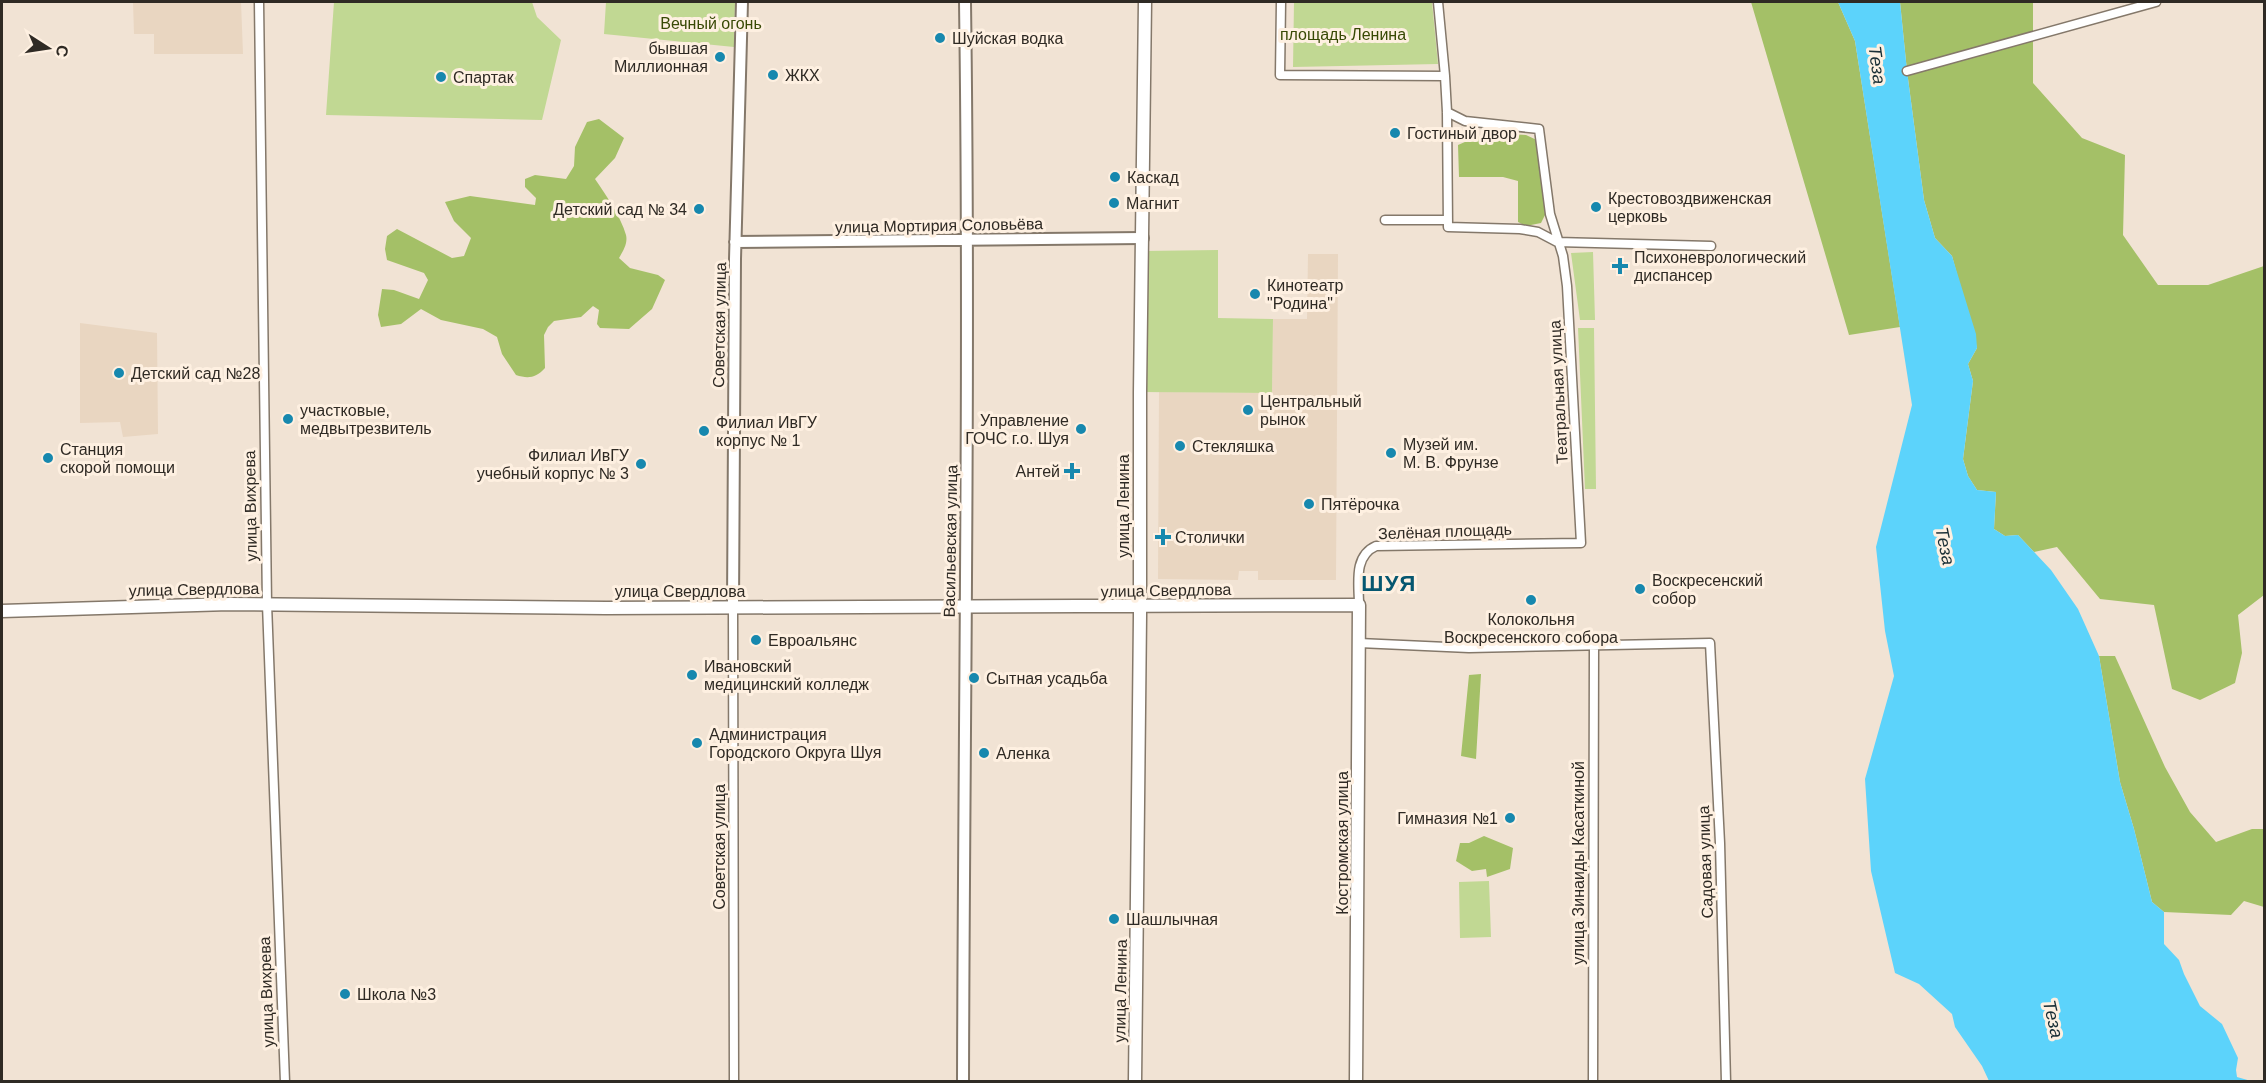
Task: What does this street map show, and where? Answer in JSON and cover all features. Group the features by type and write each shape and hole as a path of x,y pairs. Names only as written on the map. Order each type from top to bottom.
{"main road":[{"name":"улица Ленина","path":"1135,1082 1145,2"},
{"name":"улица Свердлова","path":"2,611 42,608 267,604 606,608 1359,605"},
{"name":"Костромская улица","path":"1356,1082 1359,605"}],"street":[{"name":"улица Вихрева","path":"259,2 267,604 285,1082"},
{"name":"Советская улица","path":"735,1082 733,607 735,242 742,2"},
{"name":"Васильевская улица","path":"963,1082 964,606 968,239 965,2"},
{"path":"1281,2 1280,75 1445,76"},
{"path":"1438,2 1447,112 1448,223"},
{"path":"1907,71 2156,2"},
{"name":"Театральная улица","path":"1447,112 1465,121 1539,129 1550,214 1563,256 1567,286 1581,543"},
{"path":"1385,220 1520,229 1538,232 1557,242 1711,246"},
{"name":"улица Мортирия Соловьёва","path":"735,242 1143,238"},
{"name":"Зелёная площадь","path":"1359,605 1359,564 1366,551 1376,546 1581,543"},
{"path":"1359,643 1470,648 1594,644"},
{"name":"Садовая улица","path":"1594,644 1710,643 1720,843 1726,1082"},
{"name":"улица Зинаиды Касаткиной","path":"1593,1082 1594,644"}],"shaded area":[{"path":"133,2 241,2 243,54 154,54 154,34 134,34"},
{"name":"Центральный рынок","path":"1308,254 1338,254 1336,580 1258,580 1258,571 1239,571 1238,580 1158,579 1159,392 1272,393 1273,319 1307,319"},
{"name":"Детский сад №28","path":"80,323 157,333 158,434 123,437 120,422 80,423"}],"green space":[{"name":"Спартак","path":"334,2 532,2 537,17 561,40 542,120 326,115"},
{"name":"Вечный огонь","path":"606,2 735,2 734,47 604,34"},
{"name":"площадь Ленина","path":"1294,2 1432,2 1438,64 1293,67"},
{"path":"1751,2 1838,2 1855,41 1900,327 1849,335"},
{"path":"1900,2 2033,2 2033,83 2082,138 2125,155 2123,235 2158,285 2208,285 2264,266 2264,595 2238,615 2242,653 2235,683 2200,700 2172,689 2154,605 2100,599 2057,547 2034,552 2018,535 2005,536 1994,529 1996,492 1977,490 1968,476 1963,459 1973,381 1968,364 1977,348 1952,256 1935,238 1924,200"},
{"path":"599,119 624,138 615,158 595,179 624,228 626,244 619,258 630,268 658,275 665,280 652,309 629,329 600,328 597,324 599,310 593,306 581,317 554,321 544,335 545,368 535,376 528,377 516,375 502,354 497,337 483,329 441,320 421,309 401,324 381,327 378,315 382,289 394,290 419,299 428,280 424,273 387,260 385,249 387,236 397,229 452,258 464,256 471,238 454,221 445,202 470,196 535,205 536,198 525,187 525,179 535,175 566,179 574,166 575,147 587,122"},
{"path":"1492,133 1526,135 1541,142 1545,215 1541,223 1526,226 1518,222 1518,181 1503,177 1459,177 1458,145"},
{"path":"1218,250 1218,318 1273,319 1272,393 1140,392 1143,251"},
{"path":"1593,252 1595,320 1580,320 1571,253"},
{"path":"1578,328 1594,328 1596,489 1585,489"},
{"path":"2099,656 2115,656 2165,767 2190,812 2216,842 2252,829 2264,829 2264,907 2244,901 2231,915 2164,912 2152,902 2120,782"},
{"path":"1481,674 1476,759 1461,756 1469,675"},
{"path":"1484,836 1513,848 1510,869 1487,877 1486,869 1472,871 1456,861 1460,843 1469,843"},
{"path":"1489,881 1491,937 1460,938 1459,882"}],"water":[{"name":"Теза","path":"1838,2 1900,2 1924,200 1935,238 1952,256 1976,334 1977,348 1968,364 1973,381 1963,459 1968,476 1977,490 1996,492 1994,529 2005,536 2018,535 2051,570 2078,609 2099,656 2120,782 2152,902 2164,912 2164,944 2179,960 2200,1006 2222,1024 2238,1058 2237,1077 2251,1081 1989,1081 1982,1066 1955,1027 1952,1014 1919,984 1895,973 1871,871 1865,779 1894,676 1885,631 1876,547 1912,405 1855,41"}],"place":[{"name":"Шуйская водка","path":"940,38"},
{"name":"бывшая Миллионная","path":"720,57"},
{"name":"ЖКХ","path":"773,75"},
{"name":"Спартак","path":"441,77"},
{"name":"Гостиный двор","path":"1395,133"},
{"name":"Каскад","path":"1115,177"},
{"name":"Магнит","path":"1114,203"},
{"name":"Крестовоздвиженская церковь","path":"1596,207"},
{"name":"Детский сад № 34","path":"699,209"},
{"name":"Психоневрологический диспансер","path":"1620,266"},
{"name":"Кинотеатр \"Родина\"","path":"1255,294"},
{"name":"Детский сад №28","path":"119,373"},
{"name":"Центральный рынок","path":"1248,410"},
{"name":"участковые, медвытрезвитель","path":"288,419"},
{"name":"Управление ГОЧС г.о. Шуя","path":"1081,429"},
{"name":"Филиал ИвГУ корпус № 1","path":"704,431"},
{"name":"Стекляшка","path":"1180,446"},
{"name":"Музей им. М. В. Фрунзе","path":"1391,453"},
{"name":"Станция скорой помощи","path":"48,458"},
{"name":"Филиал ИвГУ учебный корпус № 3","path":"641,464"},
{"name":"Антей","path":"1072,471"},
{"name":"Пятёрочка","path":"1309,504"},
{"name":"Столички","path":"1163,537"},
{"name":"Воскресенский собор","path":"1640,589"},
{"name":"Колокольня Воскресенского собора","path":"1531,600"},
{"name":"Евроальянс","path":"756,640"},
{"name":"Ивановский медицинский колледж","path":"692,675"},
{"name":"Сытная усадьба","path":"974,678"},
{"name":"Администрация Городского Округа Шуя","path":"697,743"},
{"name":"Аленка","path":"984,753"},
{"name":"Гимназия №1","path":"1510,818"},
{"name":"Шашлычная","path":"1114,919"},
{"name":"Школа №3","path":"345,994"}],"district":[{"name":"ШУЯ","path":"1389,583"}]}
